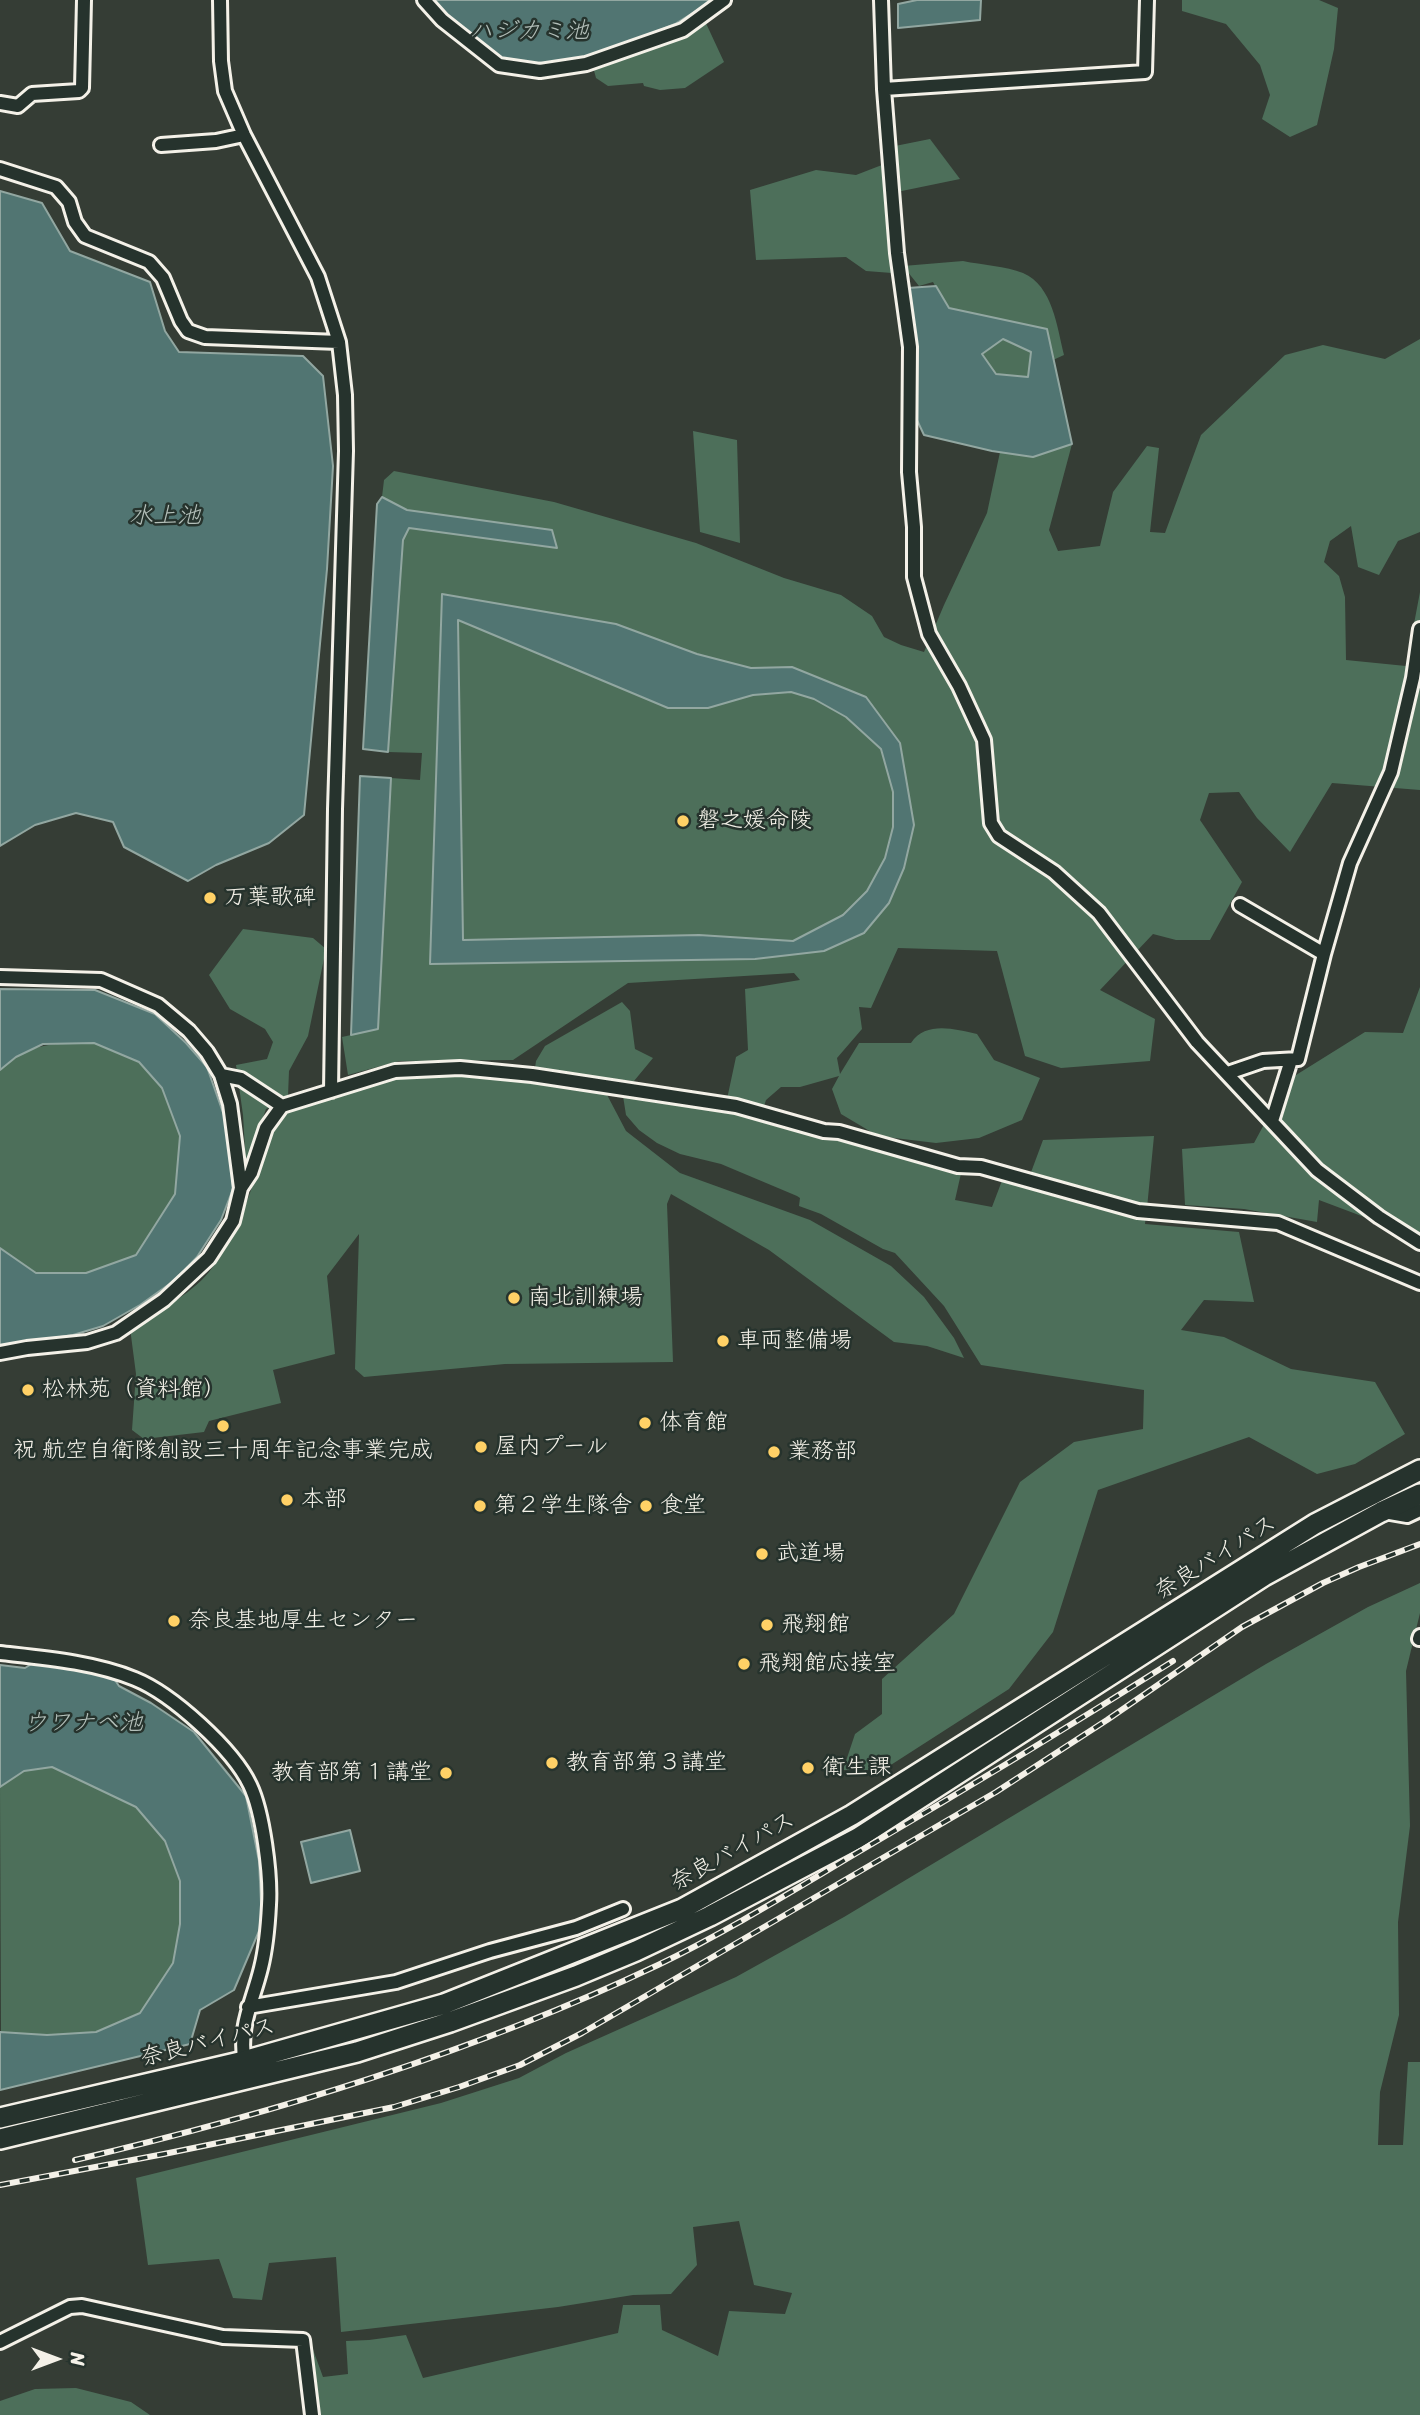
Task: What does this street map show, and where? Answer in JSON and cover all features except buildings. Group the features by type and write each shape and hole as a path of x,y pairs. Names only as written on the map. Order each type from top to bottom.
{"highway":[{"name":"奈良バイパス","path":"0,2139 246,2070 444,2004 682,1909 852,1815 1315,1524 1420,1471"},
{"name":"奈良バイパス","path":"0,2118 246,2070 357,2052 450,2022 576,1976 710,1916 858,1838 1264,1576 1381,1512 1420,1494"}],"street":[{"path":"0,103 18,106 32,94 79,91 82,88 84,0"},
{"path":"220,0 220,61 225,91 244,135 318,277 339,342 345,394 346,451 335,809 331,1091"},
{"path":"412,0 425,2 442,20 499,65 540,71 586,64 683,30 724,0"},
{"path":"881,0 884,89 897,253 910,347 909,472 914,527 914,577 929,634 959,686 984,740 991,823 999,836 1054,872 1099,913 1198,1042 1317,1170 1379,1217 1420,1243"},
{"path":"884,89 1145,72 1147,0"},
{"path":"161,145 216,141 244,135"},
{"path":"0,169 57,187 69,202 75,222 85,236 149,262 163,278 180,321 188,331 205,337 339,342"},
{"path":"1228,1073 1263,1061 1298,1059 1350,863 1391,772 1413,678 1420,629"},
{"path":"1240,905 1324,954"},
{"path":"0,977 101,980 158,1005 189,1031 207,1052 221,1075 230,1104 241,1188"},
{"path":"1272,1121 1291,1060"},
{"path":"0,1353 87,1342 116,1333 164,1300 209,1258 233,1221 241,1188 251,1173 266,1128 282,1105 395,1071 460,1068 532,1074 736,1106 958,1166 981,1167 1138,1211 1278,1223 1420,1283"},
{"path":"221,1075 241,1079 282,1105"},
{"path":"1381,1512 1407,1516 1420,1510"},
{"path":"0,1653 114,1671 139,1680 192,1716 239,1766 251,1786 267,1857 269,1903 261,1968 248,2007 242,2044 246,2070"},
{"path":"248,2007 396,1982 490,1951 576,1928 623,1909"},
{"path":"559,1933 569,1956"},
{"path":"0,2342 70,2306 82,2306 223,2337 303,2340 312,2415"}],"green space":[{"path":"1182,0 1319,0 1338,8 1334,49 1317,125 1290,137 1262,119 1270,95 1260,65 1226,24 1182,11"},
{"path":"704,19 724,62 685,88 660,90 644,86 643,83 608,86 596,78 592,63"},
{"path":"930,139 960,179 897,192 895,146"},
{"path":"887,163 892,273 866,271 846,257 756,260 750,190 816,170 856,175"},
{"path":"963,261 1009,269 1033,279 1041,287 1052,308 1064,355 1053,360 948,311 933,282 919,286 903,266"},
{"path":"1003,339 1031,352 1028,377 996,374 982,354"},
{"path":"1420,339 1420,532 1398,541 1379,575 1358,567 1351,526 1330,541 1324,562 1339,576 1345,597 1346,660 1406,666 1420,592 1420,790 1332,783 1290,852 1257,818 1239,792 1209,793 1200,820 1242,882 1210,940 1176,940 1153,934 1100,990 1155,1019 1150,1061 1061,1068 1025,1056 997,951 898,948 871,1008 859,1007 862,1029 837,1058 840,1074 859,1043 911,1043 924,1032 941,1028 977,1034 994,1060 1040,1078 1022,1120 979,1138 936,1143 878,1136 841,1114 832,1089 839,1076 800,1087 781,1087 766,1100 764,1106 727,1099 736,1057 748,1050 745,989 800,980 794,973 628,983 513,1060 399,1061 348,1075 342,1037 378,1029 391,778 420,780 422,753 388,752 403,539 409,528 557,548 403,509 382,497 384,480 394,471 554,502 696,543 784,578 841,595 872,616 884,637 924,652 987,513 1000,452 1033,457 1072,444 1049,530 1058,551 1100,546 1113,492 1147,446 1159,448 1150,532 1165,533 1201,435 1285,355 1323,345 1385,359","holes":["442,594 751,668 792,667 866,697 900,743 914,825 824,951 755,959 430,964"]},
{"path":"693,431 737,440 740,543 700,532"},
{"path":"458,619 668,708 708,708 753,695 792,692 814,699 846,717 882,749 893,792 893,827 885,858 867,891 843,915 793,941 699,935 463,940"},
{"path":"243,929 313,938 326,949 308,1036 289,1071 288,1096 300,1095 266,1109 246,1166 236,1065 267,1059 273,1042 265,1029 230,1009 209,975"},
{"path":"1420,987 1420,1238 1319,1200 1317,1222 1244,1209 1185,1205 1182,1149 1254,1143 1288,1080 1365,1032 1403,1033"},
{"path":"622,1002 630,1011 635,1049 653,1058 634,1081 534,1075 536,1061 545,1046"},
{"path":"94,1043 139,1062 162,1088 180,1136 175,1194 136,1255 86,1273 36,1273 0,1248 0,1070 23,1054 44,1046"},
{"path":"441,1072 522,1077 605,1091 626,1131 680,1173 810,1220 891,1266 924,1297 954,1338 964,1358 927,1346 894,1342 769,1250 671,1194 667,1204 673,1362 505,1364 364,1377 355,1369 359,1234 327,1276 335,1354 273,1370 281,1403 209,1421 204,1432 144,1439 132,1430 136,1374 130,1328 192,1288 209,1272 221,1255 248,1199 274,1119 285,1112 395,1074"},
{"path":"625,1094 751,1114 829,1139 855,1138 962,1169 955,1200 992,1207 1003,1178 1146,1214 1145,1224 1239,1232 1254,1302 1204,1300 1181,1330 1224,1337 1291,1369 1375,1382 1405,1434 1355,1464 1317,1474 1249,1437 1098,1490 1053,1632 1009,1689 883,1770 843,1770 855,1734 882,1714 882,1679 954,1614 1020,1482 1074,1442 1143,1429 1144,1390 981,1365 944,1306 895,1253 821,1214 799,1206 800,1198 797,1196 721,1164 680,1154 657,1143 639,1130 626,1115"},
{"path":"1154,1136 1147,1208 1030,1175 1043,1140"},
{"path":"1420,1583 1420,1613 1406,1671 1410,1826 1398,1922 1399,2015 1380,2092 1378,2145 1403,2145 1408,2062 1420,2062 1420,2415 316,2415 309,2346 311,2344 323,2377 348,2374 346,2341 406,2335 423,2378 618,2333 623,2305 660,2305 662,2330 718,2356 729,2311 785,2314 792,2293 754,2285 739,2221 693,2227 697,2265 671,2294 633,2295 558,2307 341,2332 336,2257 269,2263 262,2300 233,2298 219,2259 148,2265 136,2178 441,2103 519,2078 566,2053 736,1977 844,1917 1266,1664 1368,1607"},
{"path":"52,1767 136,1807 165,1841 180,1881 180,1924 173,1963 140,2013 96,2032 47,2035 1,2033 0,1787 24,1771"},
{"path":"76,2388 131,2402 150,2415 0,2415 0,2401 35,2389"}],"water":[{"name":"ハジカミ池","path":"430,0 714,0 675,24 589,59 542,67 504,62 442,15"},
{"path":"917,0 981,0 980,20 898,28 898,4"},
{"name":"水上池","path":"0,191 42,203 70,251 150,282 165,331 179,352 303,356 323,376 333,466 327,569 304,815 269,843 216,865 188,881 124,847 113,822 76,813 35,825 0,846"},
{"path":"936,286 949,308 1047,329 1072,444 1033,457 992,451 924,435 916,418 908,288","holes":["1003,339 1031,352 1028,377 996,374 982,354"]},
{"path":"382,497 407,510 552,530 557,548 409,528 403,540 388,752 363,749 377,504"},
{"path":"442,594 616,624 697,654 751,668 792,667 866,697 900,743 914,825 904,868 889,903 864,933 824,951 755,959 430,964","holes":["458,620 668,708 708,708 753,695 791,692 814,699 846,717 881,749 893,792 893,827 885,858 867,891 843,915 793,941 699,935 463,940"]},
{"path":"360,776 391,778 378,1029 351,1035"},
{"path":"0,989 95,990 155,1014 207,1067 227,1124 233,1189 221,1220 197,1257 175,1280 140,1305 103,1326 73,1335 0,1346 0,1248 36,1273 86,1273 136,1255 175,1194 180,1136 162,1088 139,1062 94,1043 43,1044 16,1057 0,1070"},
{"name":"ウワナベ池","path":"33,1663 74,1668 113,1677 119,1686 151,1703 194,1732 246,1796 259,1861 262,1924 234,1990 200,2010 190,2044 0,2090 0,2032 47,2035 96,2032 140,2013 173,1963 180,1924 180,1881 165,1841 136,1807 52,1767 24,1771 0,1787 0,1665 25,1668"},
{"path":"350,1830 360,1871 311,1883 301,1842"}],"railway":[{"path":"0,2185 394,2107 520,2065 582,2033 996,1792 1242,1627 1323,1583 1420,1544"},
{"path":"75,2160 224,2122 372,2078 445,2053 588,1997 658,1965 786,1895 1173,1661"}],"place":[{"name":"磐之媛命陵","path":"683,821"},
{"name":"万葉歌碑","path":"210,898"},
{"name":"南北訓練場","path":"514,1298"},
{"name":"車両整備場","path":"723,1341"},
{"name":"松林苑（資料館）","path":"28,1390"},
{"name":"体育館","path":"645,1423"},
{"name":"祝 航空自衛隊創設三十周年記念事業完成","path":"223,1426"},
{"name":"屋内プール","path":"481,1447"},
{"name":"業務部","path":"774,1452"},
{"name":"本部","path":"287,1500"},
{"name":"第２学生隊舎","path":"480,1506"},
{"name":"食堂","path":"646,1506"},
{"name":"武道場","path":"762,1554"},
{"name":"奈良基地厚生センター","path":"174,1621"},
{"name":"飛翔館","path":"767,1625"},
{"name":"飛翔館応接室","path":"744,1664"},
{"name":"教育部第３講堂","path":"552,1763"},
{"name":"衛生課","path":"808,1768"},
{"name":"教育部第１講堂","path":"446,1773"}]}
